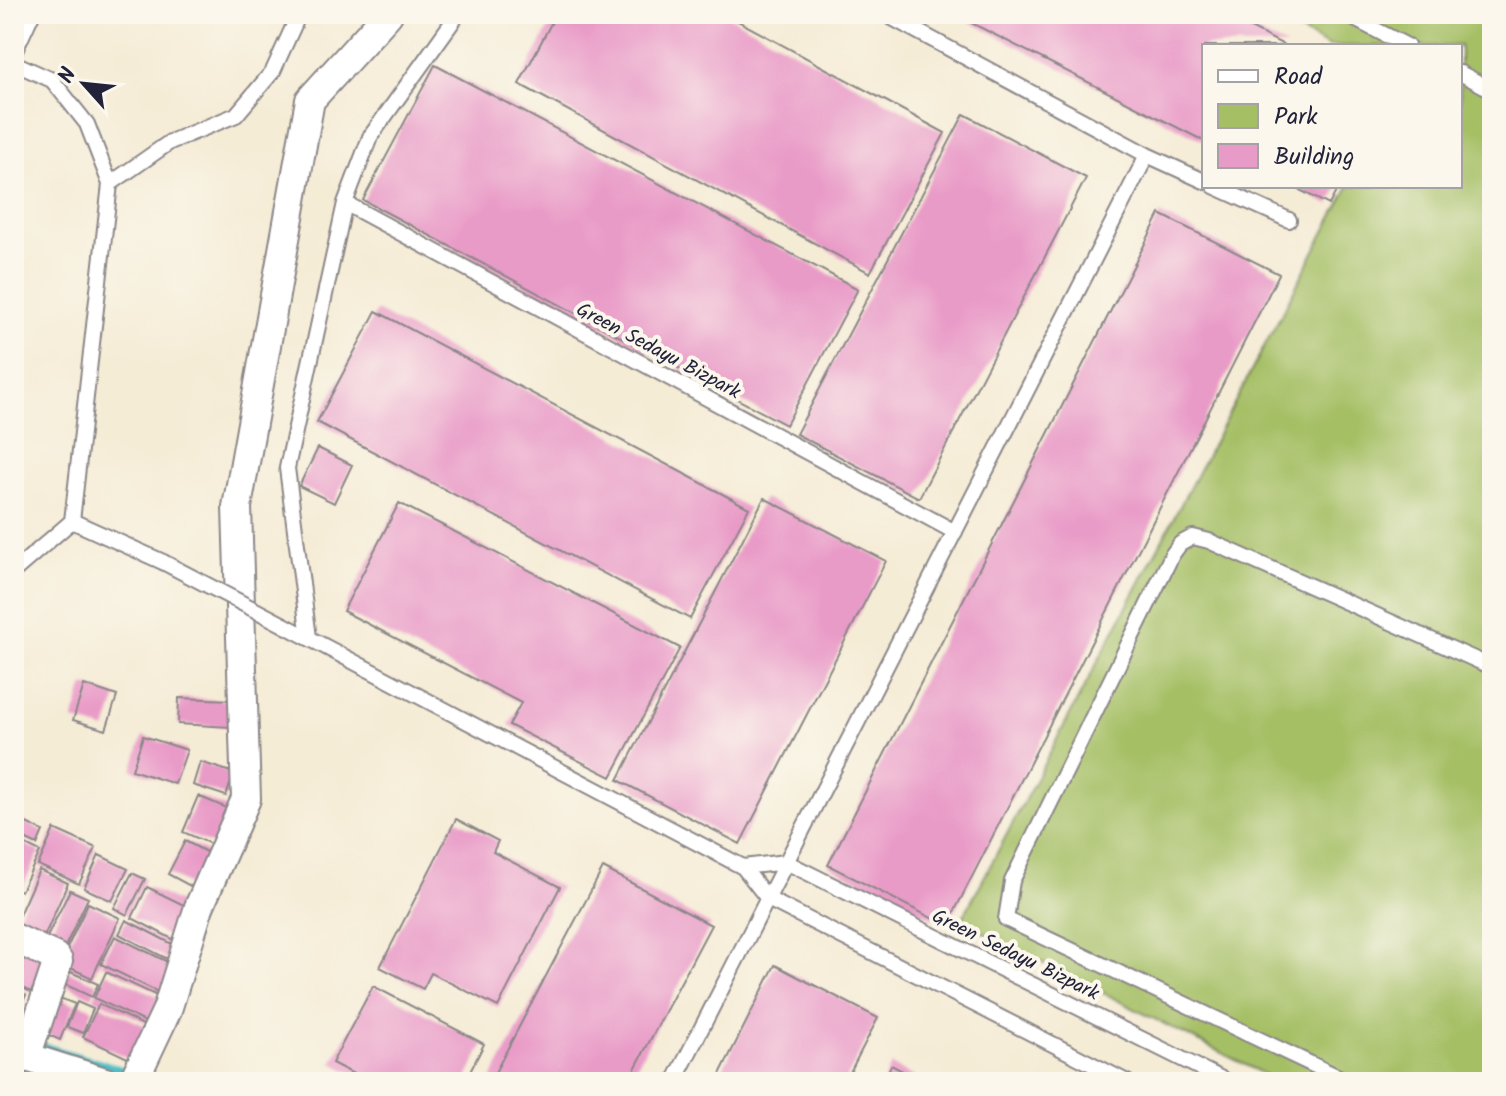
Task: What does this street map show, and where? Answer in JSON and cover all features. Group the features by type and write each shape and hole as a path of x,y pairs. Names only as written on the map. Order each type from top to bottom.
{"street":[{"path":"136,1075 167,1010 199,907 246,799 237,507 310,100 388,14"},
{"path":"14,938 58,961 25,1049 105,1082"}],"lane":[{"path":"14,53 32,14"},
{"path":"110,184 170,142 236,115 273,71 299,14"},
{"path":"309,638 287,468 345,203 370,137 458,14"},
{"path":"885,14 1147,155 1202,180"},
{"path":"1345,14 1403,44"},
{"path":"14,63 52,80 87,124 110,184 72,521 14,571"},
{"path":"1462,74 1492,90"},
{"path":"674,1082 1147,155"},
{"path":"1218,188 1289,220"},
{"name":"Green Sedayu Bizpark","path":"345,203 955,532"},
{"path":"72,521 163,562 743,867 768,899 1127,1082"},
{"path":"1349,1082 1006,919 1012,881 1172,555 1180,544 1193,537 1209,541 1492,667"},
{"path":"743,867 786,862"},
{"name":"Green Sedayu Bizpark","path":"786,862 1228,1082"}],"green space":[{"path":"1268,14 1492,14 1492,1082 1279,1082 961,921 1348,188 1462,188 1462,44 1324,44"}],"building":[{"path":"556,14 725,14 945,133 870,273 519,84"},
{"path":"954,14 1223,14 1282,44 1202,44 1202,140"},
{"path":"435,65 858,289 786,425 363,200"},
{"path":"964,114 1086,178 919,498 796,434"},
{"path":"1296,188 1338,188 1329,205"},
{"path":"1160,214 1279,274 947,926 828,865"},
{"path":"376,311 749,508 690,619 317,422"},
{"path":"318,448 352,465 334,503 299,486"},
{"path":"764,498 886,561 740,844 618,780"},
{"path":"399,503 680,648 611,777 509,725 521,703 343,611"},
{"path":"84,685 117,696 106,730 73,720"},
{"path":"179,698 232,700 231,727 178,724"},
{"path":"143,736 187,750 175,784 132,770"},
{"path":"200,762 234,773 226,796 193,785"},
{"path":"198,796 236,812 220,848 183,832"},
{"path":"14,817 43,831 37,845 14,834"},
{"path":"456,819 498,841 493,852 560,887 498,1007 431,973 423,989 380,967"},
{"path":"54,829 96,848 79,884 38,865"},
{"path":"14,839 40,852 21,891 14,888"},
{"path":"185,841 210,854 192,887 168,874"},
{"path":"99,855 128,869 112,901 84,888"},
{"path":"603,868 711,925 628,1082 490,1082"},
{"path":"39,870 68,883 40,946 14,926"},
{"path":"132,873 145,879 127,915 114,908"},
{"path":"147,887 194,910 178,942 132,918"},
{"path":"70,890 88,898 64,949 45,941"},
{"path":"88,903 120,918 92,978 60,963"},
{"path":"126,920 180,948 173,962 119,934"},
{"path":"115,936 178,967 164,995 101,964"},
{"path":"14,941 48,958 31,992 14,984"},
{"path":"775,965 878,1018 845,1082 716,1082"},
{"path":"59,967 98,984 92,997 53,979"},
{"path":"106,972 166,1000 154,1026 94,998"},
{"path":"373,986 484,1044 465,1082 369,1082 332,1063"},
{"path":"14,990 26,995 14,1020"},
{"path":"52,995 75,1004 60,1040 37,1030"},
{"path":"77,1002 93,1009 83,1033 67,1027"},
{"path":"99,1004 154,1030 138,1063 83,1037"},
{"path":"891,1065 924,1082 883,1082"},
{"path":"26,1072 63,1081 63,1082 24,1082"}],"waterway":[{"path":"14,1038 133,1074"}]}
